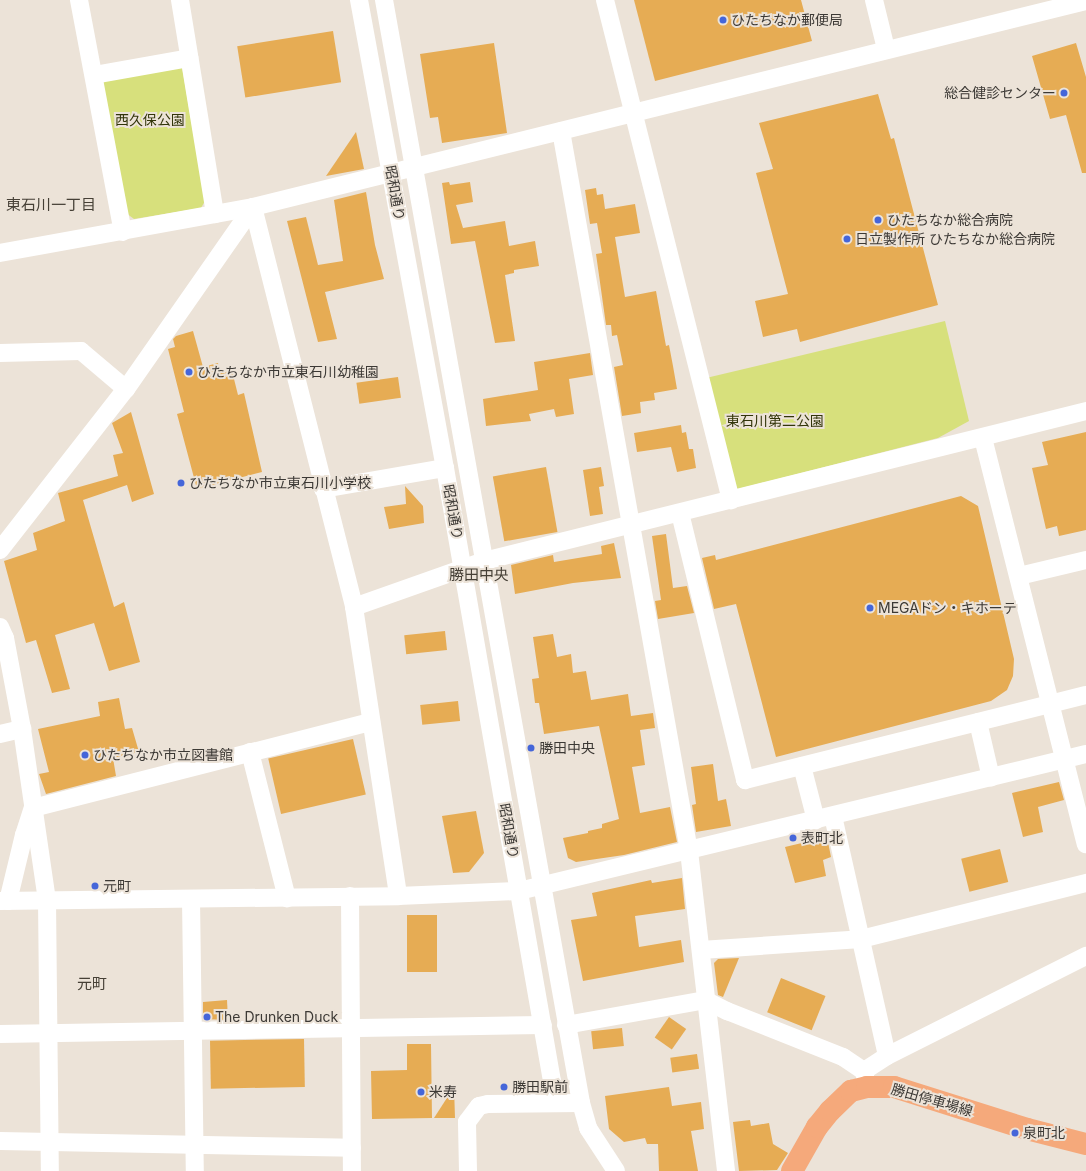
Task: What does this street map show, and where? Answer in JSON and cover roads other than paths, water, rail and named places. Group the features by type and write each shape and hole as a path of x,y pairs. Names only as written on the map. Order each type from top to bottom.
{"main road":[{"name":"勝田停車場線","path":"792,1171 817,1127 830,1111 865,1079 1027,1129 1086,1144"}],"street":[{"path":"79,0 123,232"},
{"path":"180,0 215,214"},
{"name":"昭和通り","path":"359,0 445,468 543,1024 552,1081 546,1095 534,1102"},
{"name":"昭和通り","path":"384,0 580,1103 593,1138 617,1170"},
{"path":"605,0 731,500"},
{"path":"874,0 886,49"},
{"path":"0,253 123,232 252,207 391,175 886,49 1086,2"},
{"path":"94,75 189,58"},
{"path":"561,131 690,851 705,1000 726,1171"},
{"path":"0,550 126,389 252,207"},
{"path":"252,207 354,607 398,896"},
{"path":"0,353 81,351 126,389"},
{"path":"354,607 484,561 631,526 1086,411"},
{"path":"983,438 1066,759 1086,844"},
{"path":"323,489 445,468"},
{"path":"680,513 745,780 1086,694"},
{"path":"1019,576 1086,560"},
{"path":"2,634 22,729 47,900 50,1171"},
{"path":"33,808 371,722"},
{"path":"978,722 991,778"},
{"path":"0,734 22,729"},
{"path":"250,752 287,898"},
{"path":"33,808 4,901 398,896 520,891 542,888 1086,754"},
{"path":"802,766 816,820"},
{"path":"833,816 887,1056"},
{"path":"701,950 861,939 1086,883"},
{"path":"350,896 352,1171"},
{"path":"191,899 195,1171"},
{"path":"566,1025 705,1000 727,1011 843,1057 865,1079 887,1056 1086,956"},
{"path":"0,1034 194,1029 352,1028 543,1024"},
{"path":"468,1171 466,1135 467,1122 473,1112 488,1104 534,1102 580,1103"},
{"path":"0,1141 50,1144 352,1148"}],"place":[{"name":"ひたちなか郵便局","path":"723,20"},
{"name":"総合健診センター","path":"1064,93"},
{"name":"ひたちなか総合病院","path":"878,220"},
{"name":"日立製作所 ひたちなか総合病院","path":"847,239"},
{"name":"ひたちなか市立東石川幼稚園","path":"189,372"},
{"name":"ひたちなか市立東石川小学校","path":"181,483"},
{"name":"MEGAドン・キホーテ","path":"870,608"},
{"name":"勝田中央","path":"531,748"},
{"name":"ひたちなか市立図書館","path":"85,755"},
{"name":"表町北","path":"793,838"},
{"name":"元町","path":"95,886"},
{"name":"The Drunken Duck","path":"207,1017"},
{"name":"勝田駅前","path":"504,1087"},
{"name":"米寿","path":"421,1092"},
{"name":"泉町北","path":"1015,1133"}],"district":[{"name":"東石川一丁目","path":"51,205"},
{"name":"勝田中央","path":"479,575"},
{"name":"元町","path":"92,984"}],"park label":[{"name":"西久保公園","path":"150,120"},
{"name":"東石川第二公園","path":"775,421"}]}
